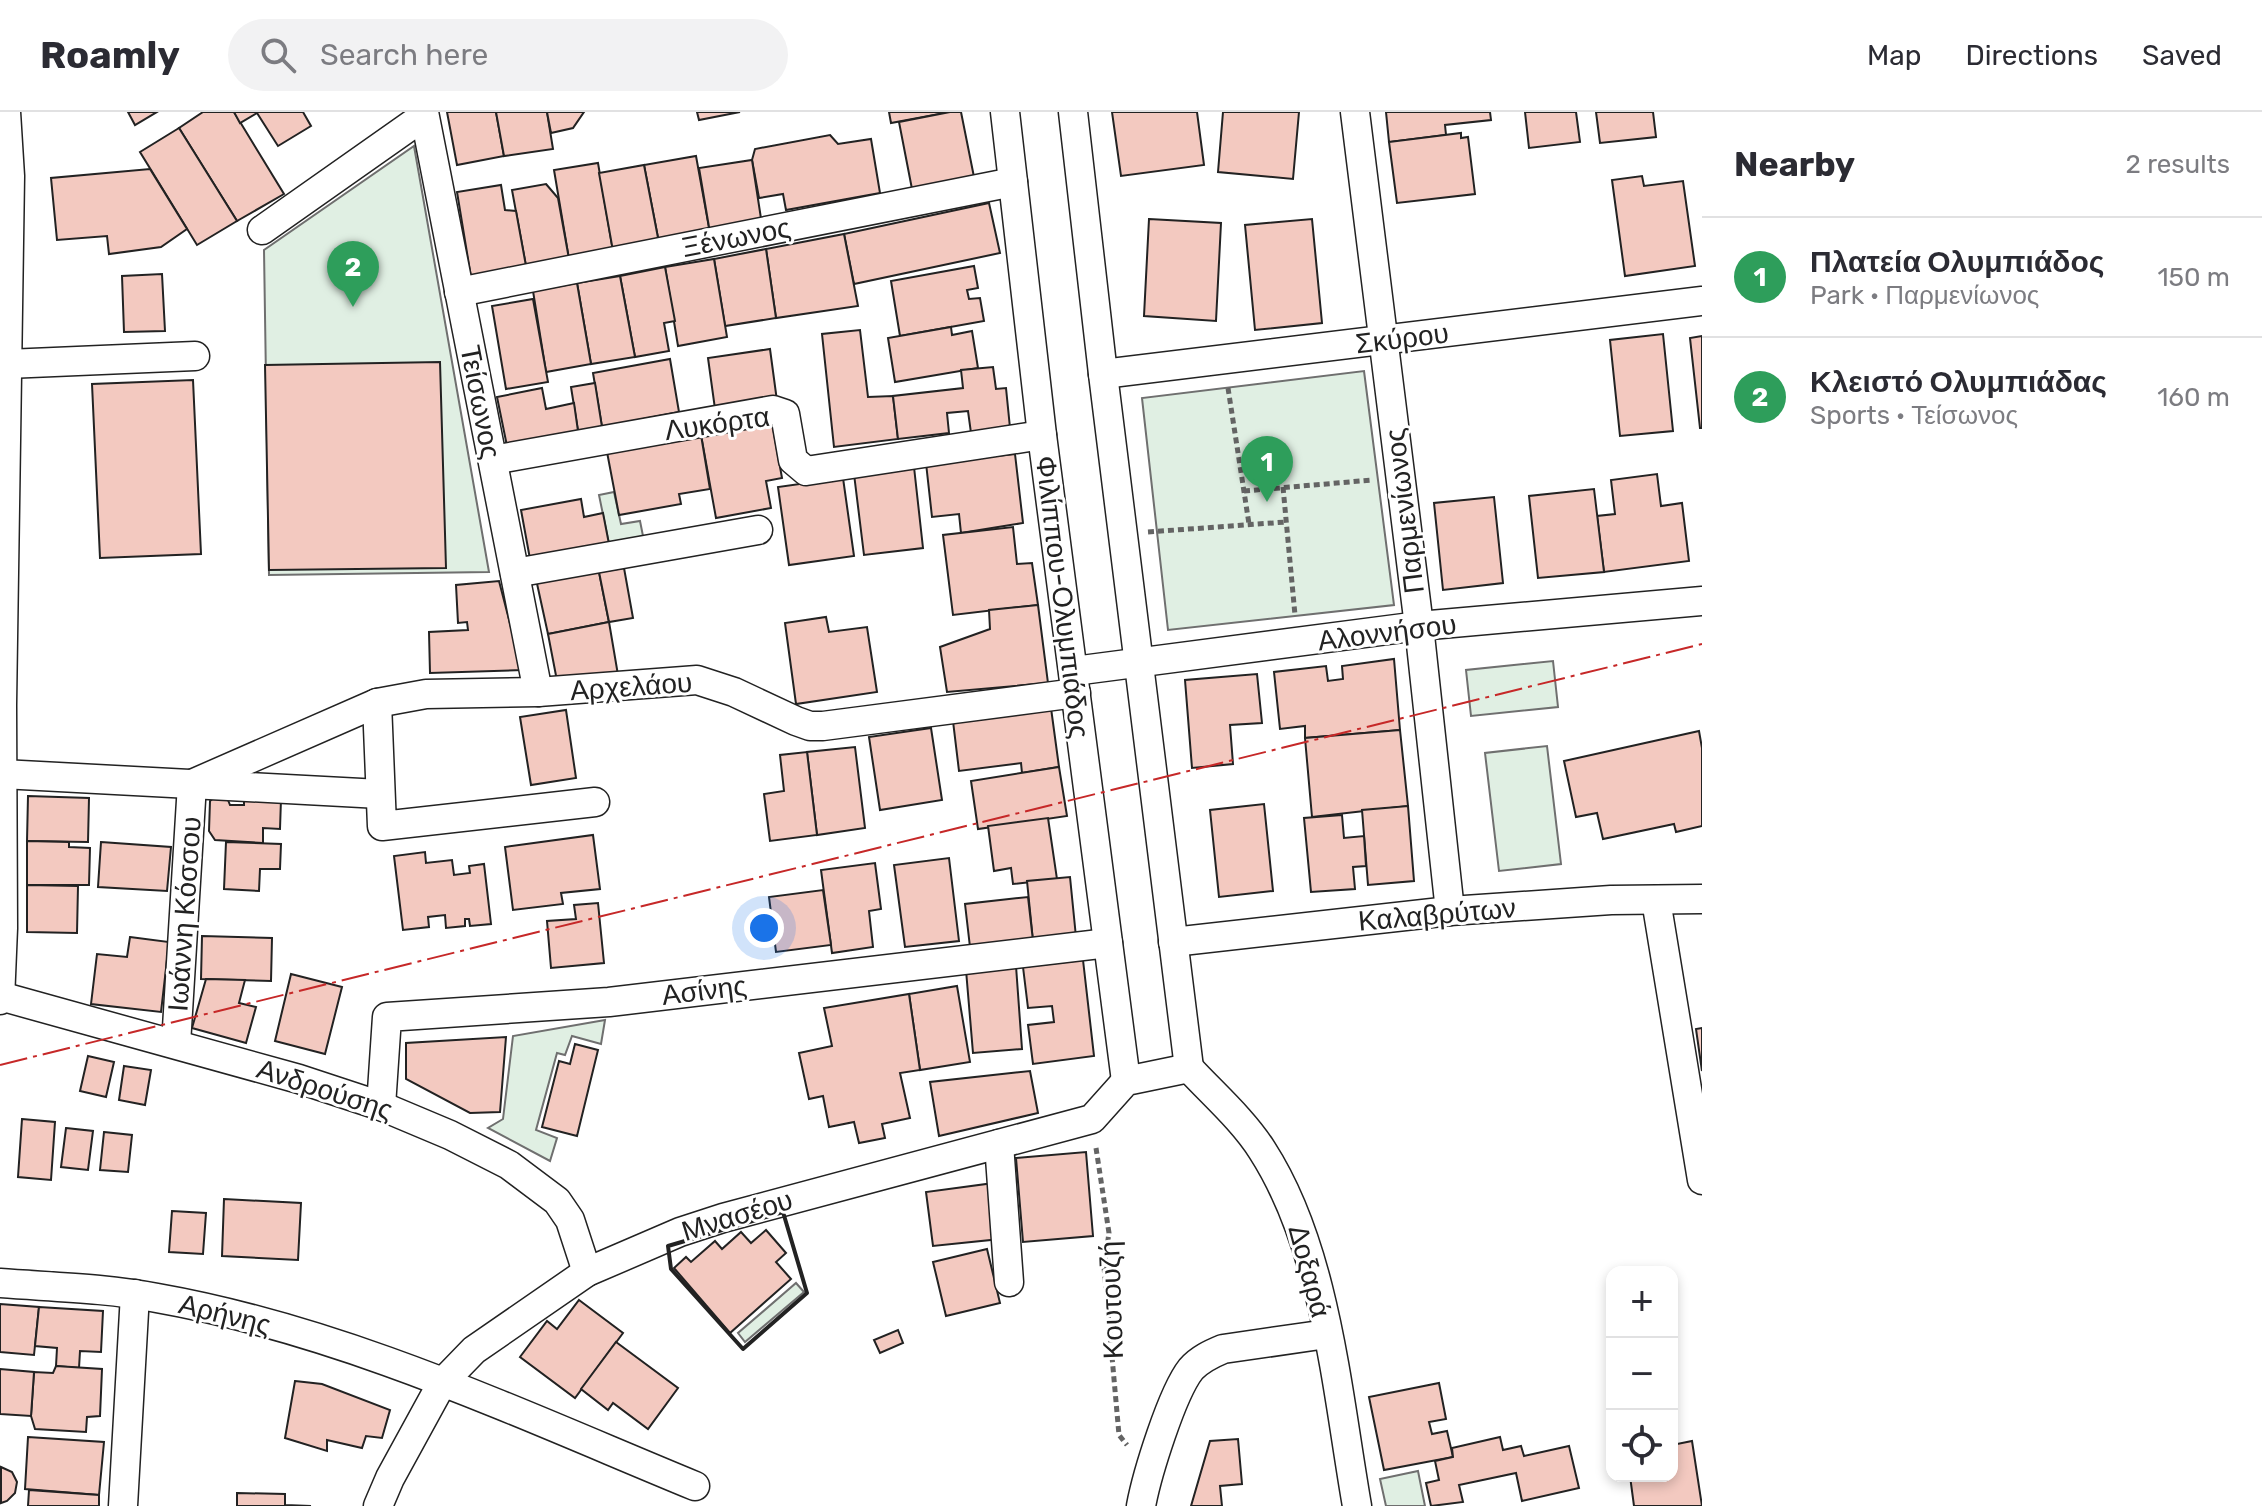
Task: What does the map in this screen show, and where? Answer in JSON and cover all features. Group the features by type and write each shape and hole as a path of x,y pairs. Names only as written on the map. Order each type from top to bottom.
{"street":[{"path":"0,998 2,543 10,176 6,112"},
{"name":"Φιλίππου-Ολυμπιάδος","path":"1005,112 1042,435 1126,1081"},
{"path":"1073,112 1189,1068 1126,1081 1092,1119"},
{"name":"Παρμενίωνος","path":"1355,112 1419,626 1450,911"},
{"path":"262,230 424,114"},
{"name":"Τείσωνος","path":"424,114 538,692"},
{"name":"Ξένωνος","path":"459,292 1013,182"},
{"name":"Σκύρου","path":"1103,374 1702,301"},
{"path":"7,364 195,356"},
{"name":"Λυκόρτα","path":"493,460 773,410 785,414 793,460 806,471 1042,435"},
{"path":"515,573 758,530"},
{"name":"Αλοννήσου","path":"1075,682 1140,664 1419,626 1702,601"},
{"name":"Αρχελάου","path":"192,784 377,703 426,694 538,692 697,680 734,692 810,726 1075,682"},
{"path":"377,703 382,826 595,802"},
{"path":"2,774 380,794"},
{"name":"Ιωάννη Κόσσου","path":"176,1044 192,784"},
{"name":"Καλαβρύτων","path":"1173,942 1450,911 1611,900 1702,899"},
{"path":"1656,900 1702,1180"},
{"name":"Ασίνης","path":"381,1106 387,1017 609,1002 1108,943"},
{"name":"Ανδρούσης","path":"0,998 176,1044 381,1106 483,1151 551,1195 570,1220 587,1272"},
{"name":"Δοξαρά","path":"1189,1068 1252,1136 1271,1166 1299,1224 1312,1265 1327,1334 1357,1506"},
{"name":"Μνασέου","path":"378,1506 442,1383 456,1367 486,1340 587,1272 680,1232 723,1218 1092,1119"},
{"path":"999,1144 1009,1282"},
{"name":"Αρήνης","path":"0,1283 135,1294 203,1308 300,1334 442,1383 695,1486"},
{"path":"123,1506 135,1294"},
{"path":"1141,1506 1149,1472 1178,1391 1188,1373 1200,1361 1234,1347 1327,1334"}],"path":[{"path":"1224,359 1249,524"},
{"path":"1244,491 1400,477"},
{"path":"1283,487 1298,644"},
{"path":"1123,534 1286,522"},
{"name":"Κουτουζή","path":"1092,1119 1109,1233 1104,1267 1119,1435 1149,1472"}],"green space":[{"path":"414,146 489,572 269,575 264,250"},
{"path":"1364,371 1394,605 1168,630 1142,398"},
{"path":"614,492 621,524 640,521 643,536 609,544 599,495"},
{"path":"1553,661 1558,707 1471,716 1466,670"},
{"path":"1547,746 1561,864 1499,871 1485,753"},
{"path":"605,1020 601,1044 572,1036 565,1055 557,1053 536,1130 557,1138 550,1161 488,1128 503,1119 513,1036"},
{"path":"796,1283 804,1292 745,1342 738,1333"},
{"path":"1418,1471 1425,1506 1386,1506 1380,1479"}],"building":[{"path":"128,112 157,112 135,125"},
{"path":"203,112 234,112 284,194 237,221 179,128"},
{"path":"234,112 303,112 311,126 278,146 257,113 240,123"},
{"path":"447,112 496,112 504,156 457,165"},
{"path":"496,112 547,112 553,149 504,156"},
{"path":"547,112 584,112 573,128 551,133"},
{"path":"697,112 740,112 699,120"},
{"path":"889,112 950,112 891,123"},
{"path":"961,112 974,177 912,189 899,122"},
{"path":"1112,112 1197,112 1204,165 1121,176"},
{"path":"1223,112 1299,112 1293,179 1218,172"},
{"path":"1386,112 1490,112 1491,120 1445,125 1446,135 1389,142"},
{"path":"1525,112 1576,112 1580,142 1529,148"},
{"path":"1596,112 1653,112 1656,137 1600,143"},
{"path":"179,128 237,221 197,245 140,152"},
{"path":"1461,133 1461,138 1468,137 1475,194 1397,203 1389,142"},
{"path":"830,135 838,144 871,139 880,193 786,210 783,194 759,198 752,160 755,149"},
{"path":"696,156 710,233 659,243 644,165"},
{"path":"752,160 762,225 710,233 699,168"},
{"path":"598,163 613,251 569,259 554,170"},
{"path":"644,165 659,243 613,251 599,173"},
{"path":"150,169 187,229 161,247 109,254 107,236 57,240 51,178"},
{"path":"1642,176 1644,186 1683,181 1695,266 1625,276 1612,180"},
{"path":"546,184 558,198 569,259 526,266 512,190"},
{"path":"501,185 505,210 516,211 526,266 471,277 457,192"},
{"path":"989,203 1000,253 854,284 844,234"},
{"path":"1149,219 1221,223 1216,321 1144,316"},
{"path":"1312,219 1322,323 1255,330 1245,225"},
{"path":"844,234 858,306 776,318 766,249"},
{"path":"766,249 776,318 725,326 714,259"},
{"path":"714,259 727,337 678,346 665,267"},
{"path":"974,266 978,288 967,290 969,299 980,298 984,321 900,336 891,281"},
{"path":"665,267 675,321 664,323 669,351 635,357 620,276"},
{"path":"162,274 165,331 124,332 122,276"},
{"path":"620,276 635,357 591,364 577,283"},
{"path":"577,283 591,364 546,372 533,291"},
{"path":"533,299 548,382 506,389 492,306"},
{"path":"951,327 952,335 972,331 978,368 895,382 888,338"},
{"path":"860,330 868,397 893,396 898,439 834,447 822,334"},
{"path":"1663,334 1673,431 1620,436 1610,340"},
{"path":"1702,336 1702,428 1700,428 1690,338"},
{"path":"770,349 777,401 715,409 708,358"},
{"path":"670,359 679,412 602,427 593,373"},
{"path":"440,362 446,568 269,570 265,365"},
{"path":"993,367 996,389 1006,388 1010,428 971,433 968,411 947,413 949,433 898,439 893,396 963,388 961,370"},
{"path":"193,380 201,554 100,558 92,384"},
{"path":"595,383 602,427 578,431 571,387"},
{"path":"542,388 546,409 574,403 578,431 507,446 497,397"},
{"path":"772,422 782,478 766,481 771,508 716,518 701,435"},
{"path":"701,435 710,489 679,494 681,504 619,515 607,452"},
{"path":"1015,454 1023,523 961,533 959,514 932,517 926,463"},
{"path":"914,467 923,548 864,555 854,474"},
{"path":"1657,474 1661,506 1682,503 1689,561 1604,572 1597,516 1615,514 1611,480"},
{"path":"843,478 854,556 789,565 778,487"},
{"path":"1594,489 1604,572 1538,578 1529,496"},
{"path":"1494,497 1503,583 1443,590 1434,503"},
{"path":"581,499 584,517 603,513 609,544 530,559 521,510"},
{"path":"1013,527 1017,564 1032,563 1038,605 953,615 943,535"},
{"path":"598,567 609,622 548,634 536,579"},
{"path":"624,568 633,618 609,622 599,572"},
{"path":"499,581 522,670 430,673 429,632 468,630 467,622 458,623 456,585"},
{"path":"1038,605 1048,683 947,692 940,647 990,629 989,610"},
{"path":"826,617 829,632 867,627 877,692 796,704 785,623"},
{"path":"609,622 618,675 558,686 548,634"},
{"path":"1394,659 1400,730 1305,738 1305,726 1280,729 1274,672 1326,666 1328,681 1343,679 1342,666"},
{"path":"1257,674 1262,723 1230,725 1233,764 1192,768 1185,680"},
{"path":"1051,708 1059,767 1022,773 1021,763 959,771 953,721"},
{"path":"566,710 576,778 531,785 520,717"},
{"path":"931,728 942,800 880,810 869,737"},
{"path":"1400,730 1408,806 1312,817 1305,738"},
{"path":"1699,731 1702,748 1702,826 1676,832 1674,824 1603,839 1597,813 1576,817 1564,761"},
{"path":"855,747 865,828 817,835 807,752"},
{"path":"807,752 817,835 770,841 764,794 784,791 780,755"},
{"path":"1059,767 1067,816 978,829 971,781"},
{"path":"28,796 89,798 88,842 27,841"},
{"path":"215,797 228,800 230,805 244,805 244,798 281,799 280,829 263,828 263,843 215,840 209,831 210,801"},
{"path":"1264,804 1273,891 1219,897 1210,810"},
{"path":"1408,806 1414,881 1368,885 1362,810"},
{"path":"1342,815 1344,838 1364,836 1366,866 1353,867 1355,889 1311,892 1304,818"},
{"path":"1048,818 1057,879 1013,884 1011,868 994,871 988,826"},
{"path":"593,835 600,889 561,893 563,904 513,910 505,847"},
{"path":"27,841 69,842 69,847 90,848 89,885 27,885"},
{"path":"101,842 171,847 167,891 98,887"},
{"path":"226,842 281,844 280,869 260,869 259,891 224,889"},
{"path":"425,852 426,863 452,860 454,875 470,873 469,866 484,864 491,924 470,926 469,919 465,919 465,926 446,928 445,915 428,917 429,927 403,930 394,856"},
{"path":"949,858 959,941 905,947 894,865"},
{"path":"875,863 881,909 869,911 873,947 832,953 821,870"},
{"path":"1070,877 1076,937 1033,941 1027,881"},
{"path":"27,885 78,886 77,933 27,932"},
{"path":"823,890 831,945 776,952 769,897"},
{"path":"1028,897 1033,941 970,947 965,904"},
{"path":"598,903 604,963 551,968 547,921 576,919 574,905"},
{"path":"202,936 272,938 271,981 201,979"},
{"path":"130,937 169,942 161,1012 91,1004 97,954 127,957"},
{"path":"1083,960 1094,1056 1033,1064 1028,1025 1054,1022 1052,1006 1028,1008 1023,967"},
{"path":"1016,966 1022,1049 973,1053 966,970"},
{"path":"291,974 342,987 325,1054 275,1041"},
{"path":"206,979 245,980 239,1003 256,1007 246,1043 192,1028"},
{"path":"957,986 970,1062 920,1070 909,994"},
{"path":"909,994 920,1070 900,1073 910,1118 882,1124 885,1138 859,1143 854,1122 829,1127 823,1096 809,1099 799,1053 832,1046 824,1008"},
{"path":"1702,1028 1702,1071 1696,1029"},
{"path":"506,1037 500,1112 470,1113 406,1079 406,1043"},
{"path":"575,1044 598,1050 577,1136 542,1127 559,1061 570,1064"},
{"path":"88,1056 114,1062 106,1097 80,1091"},
{"path":"124,1066 151,1070 145,1105 119,1100"},
{"path":"1030,1071 1038,1113 939,1136 930,1082"},
{"path":"22,1119 55,1122 51,1180 18,1177"},
{"path":"66,1128 93,1131 88,1170 61,1167"},
{"path":"104,1132 132,1135 128,1172 100,1170"},
{"path":"1086,1152 1093,1236 1023,1242 1016,1158"},
{"path":"994,1183 1000,1239 933,1246 926,1192"},
{"path":"224,1199 301,1203 298,1260 222,1256"},
{"path":"172,1211 206,1213 203,1254 169,1252"},
{"path":"766,1230 786,1253 776,1262 791,1279 730,1333 674,1268 686,1257 691,1262 715,1241 722,1249 741,1232 751,1243"},
{"path":"987,1249 1000,1303 946,1316 933,1262"},
{"path":"579,1300 623,1333 575,1398 520,1357 547,1321 557,1329"},
{"path":"0,1304 39,1307 34,1355 0,1352"},
{"path":"39,1307 103,1311 101,1352 80,1351 79,1368 56,1366 57,1348 35,1346"},
{"path":"898,1330 903,1343 880,1353 874,1340"},
{"path":"616,1342 678,1388 648,1429 613,1403 608,1410 581,1389"},
{"path":"56,1366 102,1369 100,1416 87,1417 86,1432 35,1429 31,1416 34,1372 53,1373"},
{"path":"0,1369 34,1372 31,1416 0,1414"},
{"path":"295,1381 322,1384 390,1410 382,1438 366,1436 362,1448 327,1440 327,1451 285,1438"},
{"path":"1439,1383 1446,1419 1429,1422 1432,1434 1447,1431 1453,1457 1384,1470 1369,1397"},
{"path":"28,1437 104,1442 99,1495 25,1489"},
{"path":"1500,1437 1503,1450 1521,1446 1524,1456 1569,1446 1579,1488 1522,1501 1516,1473 1459,1485 1463,1502 1431,1506 1426,1483 1439,1480 1435,1461 1453,1457 1452,1448"},
{"path":"1238,1439 1242,1484 1220,1486 1222,1506 1191,1506 1210,1441"},
{"path":"1692,1441 1702,1506 1634,1506 1631,1482 1678,1482 1678,1444"},
{"path":"1,1467 12,1472 17,1482 15,1493 1,1503"},
{"path":"29,1490 99,1495 99,1506 28,1506"},
{"path":"237,1493 285,1494 285,1505 311,1506 237,1506"}],"wall":[{"path":"783,1212 807,1293 743,1349 671,1269 668,1246 783,1212"}],"power":[{"path":"0,1065 1702,644"}],"place":[{"name":"Κλειστό Ολυμπιάδας","path":"353,307"},
{"name":"Πλατεία Ολυμπιάδος","path":"1267,502"}]}
